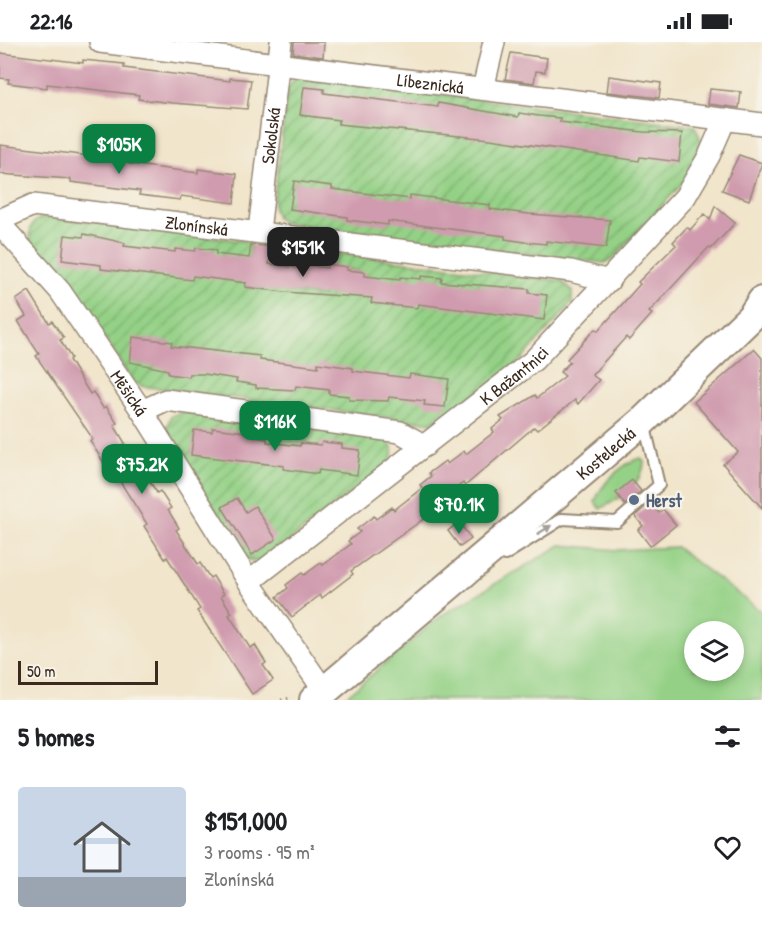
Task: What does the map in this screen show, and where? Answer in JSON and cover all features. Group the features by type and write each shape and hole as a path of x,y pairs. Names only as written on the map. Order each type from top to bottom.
{"main road":[{"name":"Kostelecká","path":"320,696 644,422 752,316 762,301"}],"street":[{"name":"Líbeznická","path":"100,42 762,124"},
{"name":"Sokolská","path":"259,231 281,42"},
{"path":"483,89 494,42"},
{"name":"K Bažantnici","path":"249,582 534,360 684,197 709,156 725,119"},
{"name":"Zlonínská","path":"0,222 33,205 571,271 609,281"},
{"name":"Měšická","path":"0,222 60,291 142,411 320,696"},
{"path":"142,411 166,400 400,432 425,446"}],"lane":[{"path":"441,594 562,519 616,522 659,484 644,422"},
{"path":"562,519 568,486"}],"green space":[{"path":"297,77 695,126 701,140 688,177 612,260 604,263 284,223 276,217 273,207 288,87"},
{"path":"48,217 251,242 246,287 323,296 324,293 362,297 365,273 328,264 327,268 306,265 306,269 269,264 272,245 562,281 572,291 572,303 519,362 443,421 433,423 140,386 131,379 70,284 31,241 30,231 35,221"},
{"path":"182,412 387,439 393,450 392,456 390,462 262,562 248,560 165,431 171,416"},
{"path":"641,458 644,462 643,470 635,484 622,496 600,509 595,502 607,481 627,464"},
{"path":"561,545 617,550 676,547 762,612 762,700 342,700 442,615"}],"building":[{"path":"294,42 324,42 323,57 293,53"},
{"path":"0,53 83,63 83,60 124,64 124,68 230,81 230,78 251,80 247,109 138,99 139,95 47,84 47,88 8,83 9,79 0,78"},
{"path":"511,53 547,58 545,72 536,71 534,83 505,79"},
{"path":"609,76 661,83 659,98 607,92"},
{"path":"304,87 324,89 324,93 438,107 438,103 518,117 519,113 560,118 560,122 643,132 682,133 679,162 640,157 639,161 490,139 338,124 339,120 300,115"},
{"path":"710,89 741,92 739,108 708,104"},
{"path":"0,145 129,161 129,164 198,173 198,169 237,174 234,203 181,196 180,200 139,195 140,191 71,182 71,179 0,174"},
{"path":"739,155 762,163 749,200 722,190"},
{"path":"294,181 332,186 332,189 410,199 410,195 490,205 490,209 529,214 610,220 606,248 546,241 546,244 525,242 505,239 505,236 388,221 388,225 347,220 347,217 290,209"},
{"path":"715,206 735,223 711,249 709,247 649,312 652,314 629,340 626,337 592,375 599,380 578,404 575,400 537,430 534,427 465,486 463,483 422,515 425,518 351,571 353,574 322,598 320,595 292,617 277,597 288,588 286,585 302,573 304,575 321,563 323,565 351,544 348,541 360,532 357,529 374,516 376,519 392,507 394,510 422,488 420,485 431,476 429,473 445,461 447,464 464,451 466,454 494,432 492,429 503,420 500,417 535,395 537,398 565,376 560,372 570,362 567,359 595,329 598,331 640,284 638,282 676,245 673,242 687,227 690,230 704,214 710,220"},
{"path":"84,234 125,243 124,246 175,252 175,249 195,251 196,248 216,250 216,254 249,258 251,245 272,247 269,264 306,269 306,265 327,268 327,264 365,272 365,276 400,280 400,277 421,279 421,276 442,278 441,282 529,289 529,293 547,295 544,320 418,304 417,308 371,303 372,298 284,292 245,287 246,283 193,276 192,280 101,269 101,265 62,260 65,235 83,237"},
{"path":"29,291 49,323 52,321 64,338 60,340 71,358 69,360 90,394 93,392 103,408 106,406 117,423 114,425 125,443 122,445 144,479 147,477 157,493 160,491 171,508 168,510 179,528 176,530 198,564 200,563 210,578 213,576 224,594 221,596 232,613 229,615 250,648 255,645 266,663 263,665 273,680 252,694 197,611 200,609 167,557 165,559 144,526 147,524 114,472 111,474 90,441 93,439 36,356 39,354 18,321 26,316 16,300"},
{"path":"133,337 172,342 171,346 260,356 260,360 318,367 318,363 353,368 353,371 409,378 410,374 449,379 445,407 424,405 425,401 389,397 388,401 349,400 349,396 329,394 329,390 296,386 295,390 256,388 256,385 236,382 237,379 204,374 189,374 189,377 168,374 168,370 130,362"},
{"path":"754,349 762,358 762,508 723,464 738,452 694,402"},
{"path":"213,428 254,433 253,437 267,439 267,442 300,446 301,443 321,445 322,442 342,444 342,448 360,450 357,475 319,470 318,474 283,469 284,466 191,455 194,430 212,432"},
{"path":"632,480 641,491 625,505 616,493"},
{"path":"237,498 246,512 255,506 276,539 252,555 222,507"},
{"path":"650,503 659,513 663,509 676,525 650,546 638,530 643,526 635,516"},
{"path":"459,522 471,539 460,547 448,531"}],"place":[{"name":"Herst","path":"634,500"}]}
